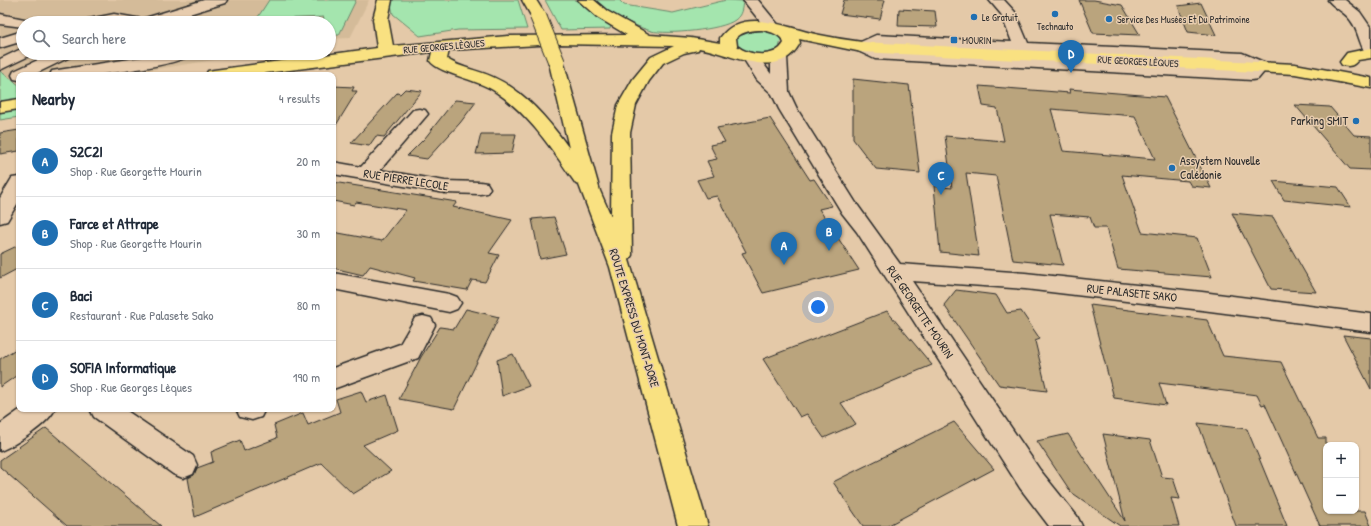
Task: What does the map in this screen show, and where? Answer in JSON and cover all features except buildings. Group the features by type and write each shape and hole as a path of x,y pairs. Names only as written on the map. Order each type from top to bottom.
{"main road":[{"path":"385,0 381,8 381,30 386,51"},
{"name":"ROUTE EXPRESS DU MONT-DORE","path":"530,0 557,63 590,191 621,267 693,526"},
{"path":"585,0 608,18 646,40"},
{"path":"751,26 777,29 818,40 862,47"},
{"name":"RUE GEORGES LÈQUES","path":"676,41 712,38 731,34 743,27 751,26"},
{"path":"777,29 792,40 793,45 790,50 781,56"},
{"path":"731,34 728,43 743,55"},
{"name":"RUE GEORGES LÈQUES","path":"336,58 386,51 520,39 676,41 705,44 760,59 781,56"},
{"path":"621,267 621,133 627,106 641,79 657,60 680,49 705,44"},
{"path":"442,46 438,61 446,66 499,86 530,110 551,136 590,191"},
{"path":"781,56 862,47"},
{"path":"1295,69 1331,67 1348,62 1354,56 1371,53"},
{"name":"RUE GEORGES LÈQUES","path":"236,72 322,60"},
{"path":"1348,62 1351,69 1371,83"},
{"path":"1260,67 1295,69 1371,83"},
{"path":"0,104 16,103"},
{"path":"0,107 16,104"}],"street":[{"path":"159,16 220,0"},
{"path":"996,0 1008,12 1022,47"},
{"path":"1334,0 1350,10 1363,23 1371,49"},
{"path":"751,3 751,26"},
{"path":"751,3 777,29"},
{"path":"0,19 16,22"},
{"path":"0,43 16,38"},
{"path":"876,40 1242,58 1260,67 1252,75 874,54 862,47 876,40"},
{"name":"RUE GEORGETTE MOURIN","path":"743,55 762,76 780,92 788,108 849,208 1030,479 1067,526"},
{"path":"3,62 16,56"},
{"name":"RUE GEORGETTE MOURIN","path":"780,92 781,56"},
{"path":"28,72 52,60"},
{"path":"78,72 160,60"},
{"path":"366,173 419,114"},
{"name":"RUE PIERRE LECOLE","path":"336,168 444,187 480,188"},
{"path":"0,217 16,189"},
{"path":"0,217 16,211"},
{"name":"RUE PALASETE SAKO","path":"893,272 1025,281 1202,301 1371,323"},
{"path":"336,282 449,303"},
{"path":"336,378 409,351 423,325"},
{"path":"0,439 38,412"},
{"path":"107,412 183,465"}],"shaded area":[{"path":"0,0 369,0 350,38 336,39 336,16 16,16 16,60 214,60 137,72 16,72 16,90 0,93"}],"green space":[{"path":"269,0 356,0 339,35 336,35 336,16 259,16"},
{"path":"390,0 518,0 527,29 458,30 420,36 393,14"},
{"path":"545,0 575,0 611,25 610,29 561,30"},
{"path":"590,0 619,0 624,5 673,13 726,0 743,1 739,16 728,24 694,31 659,32 651,31 635,25"},
{"path":"758,30 771,33 779,38 781,40 779,48 764,54 758,54 748,52 738,47 736,39 738,37 746,32"},
{"path":"0,71 16,83 16,117 0,120"}],"place":[{"name":"Technauto","path":"1055,14"},
{"name":"Le Gratuit","path":"974,17"},
{"name":"Service Des Musées Et Du Patrimoine","path":"1109,19"},
{"name":"MOURIN","path":"954,40"},
{"name":"SOFIA Informatique","path":"1071,73"},
{"name":"Parking SMIT","path":"1356,121"},
{"name":"Assystem Nouvelle Calédonie","path":"1172,168"},
{"name":"Baci","path":"941,195"},
{"name":"Farce et Attrape","path":"829,251"},
{"name":"S2C2I","path":"784,265"}]}
